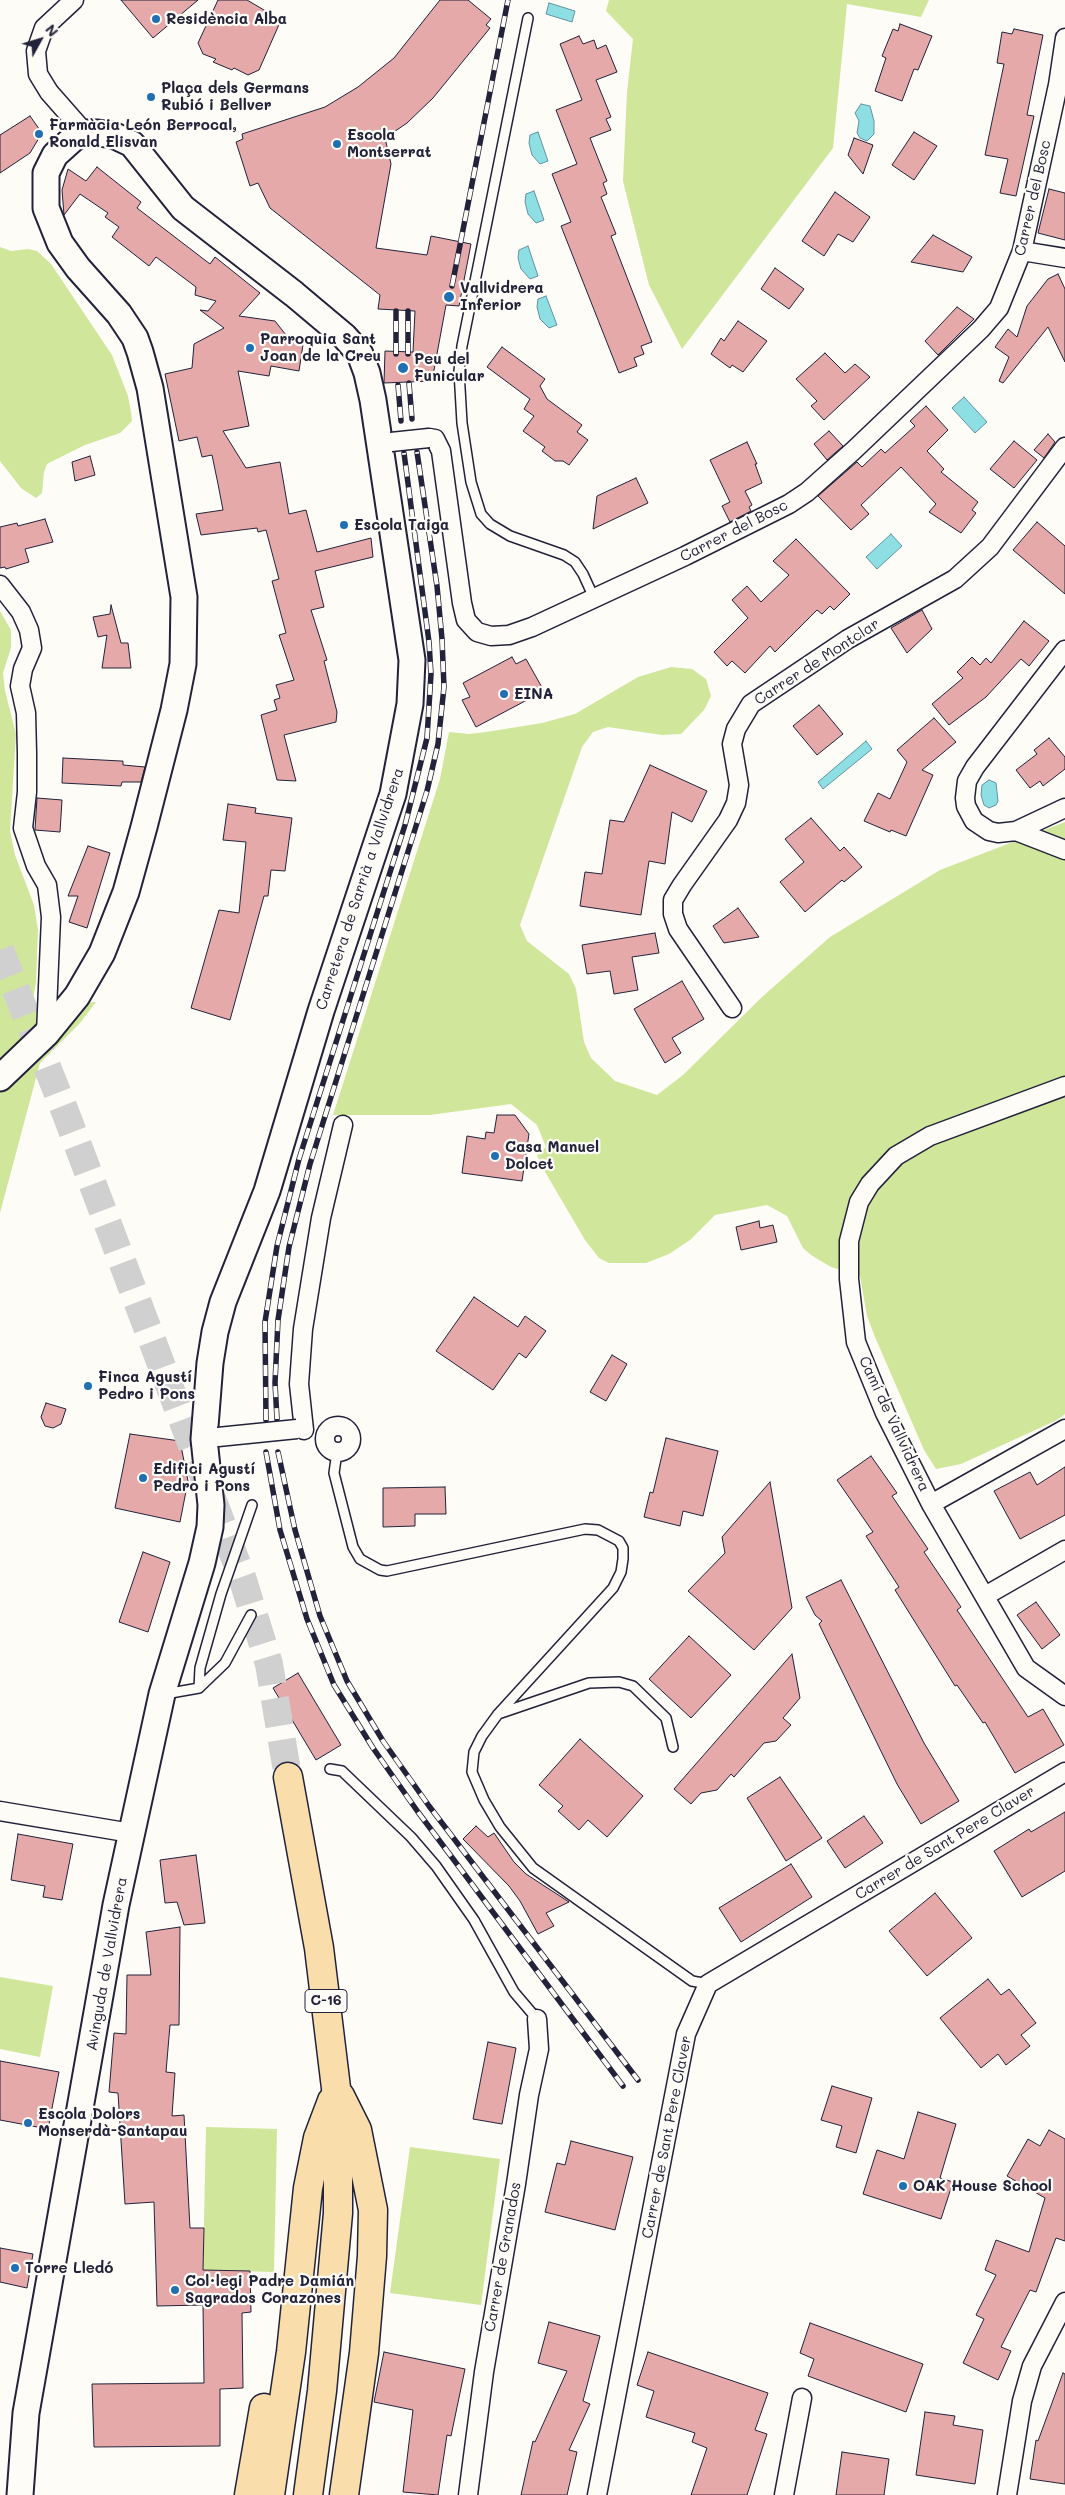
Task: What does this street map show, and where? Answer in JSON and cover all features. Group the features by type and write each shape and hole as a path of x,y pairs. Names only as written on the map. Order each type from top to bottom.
{"highway":[{"name":"C-16","path":"288,1776 319,1948 336,2088 338,2212 322,2391 308,2495"},
{"path":"270,2495 291,2352 308,2188 318,2138 336,2088"},
{"path":"336,2088 357,2130 373,2210 372,2256 360,2394 344,2495"},
{"path":"249,2495 266,2399 301,2256"},
{"path":"360,2394 367,2462 362,2495"}],"main road":[{"name":"Carretera de Sarrià a Vallvidrera","path":"85,133 113,135 132,144 183,208 253,261 354,345 362,358 367,373 385,443 412,660 410,704 394,794 321,1011 267,1191 223,1302 210,1363 211,1438"},
{"path":"0,1078 46,1034 77,996 102,953 126,892 174,710 182,664 184,597 150,388 140,352 132,333 119,314 78,268 60,243 46,208 46,173 55,155 68,142 85,133"},
{"name":"Avinguda de Vallvidrera","path":"20,2495 26,2413 116,1905 162,1694 202,1563 210,1527 211,1438"}],"street":[{"path":"74,0 44,28 36,51 38,74 48,92 85,133"},
{"name":"Carrer del Bosc","path":"385,443 429,438 434,439 441,451 462,603 470,626 483,634 509,635 594,598 769,516 807,492 982,329 999,308 1022,251 1062,86 1065,38"},
{"path":"1022,251 1065,258"},
{"name":"Carrer de Montclar","path":"732,1008 678,929 673,914 673,900 728,820 736,803 739,785 732,744 736,729 751,704 848,639 955,579 990,547 1065,448"},
{"path":"0,585 21,612 32,648 20,686 26,713 27,753 27,792 23,828 36,866 47,885 51,917 46,1034"},
{"path":"1065,650 975,767 965,789 966,806 969,814 981,827 998,833 1016,831 1065,808"},
{"path":"1016,831 1065,850"},
{"name":"Camí de Vallvidrera","path":"1065,1086 930,1136 912,1145 882,1169 870,1184 860,1202 853,1221 849,1242 849,1279 856,1342 885,1413 931,1504 1026,1668 1065,1696"},
{"path":"300,1430 299,1384 303,1329 321,1218 343,1125"},
{"path":"337,1425 344,1427 352,1439 346,1450 337,1452 328,1448 325,1436 331,1427 337,1425"},
{"path":"931,1504 1065,1429"},
{"path":"211,1438 300,1430 325,1436"},
{"path":"985,1596 1065,1550"},
{"name":"Carrer de Sant Pere Claver","path":"597,2495 686,2034 708,1984 1065,1772"},
{"path":"0,1811 132,1833"},
{"name":"Carrer de Granados","path":"468,2495 484,2372 529,2095 539,2049 537,2019"},
{"path":"1007,2495 1022,2401 1032,2366 1065,2302"},
{"path":"1045,2340 1065,2329"},
{"path":"784,2495 802,2398"}],"lane":[{"path":"528,18 462,346 459,371 462,422 471,482 481,514 490,524 510,536 564,554 575,562 594,598"},
{"path":"337,1452 334,1473 353,1547 360,1559 380,1570 397,1569 585,1529 598,1530 619,1541 623,1548 623,1559 621,1572 612,1588 498,1714 482,1736 474,1752 472,1772 484,1800 511,1843 533,1868 692,1981 708,1984"},
{"path":"199,1688 200,1668 220,1594 252,1505"},
{"path":"162,1694 199,1688 225,1663 251,1614"},
{"path":"498,1714 589,1683 619,1682 633,1686 666,1718 673,1747"},
{"path":"330,1769 342,1771 411,1837 436,1866 474,1920 514,1992 537,2019"}],"green space":[{"path":"609,0 929,0 921,17 847,4 833,148 682,349 649,285 623,181 627,92 633,39 606,11"},
{"path":"0,247 11,251 28,249 37,251 51,264 112,355 128,396 131,412 132,421 120,433 85,445 47,464 44,472 42,493 36,498 21,488 0,461"},
{"path":"0,611 11,630 11,648 3,673 5,691 16,734 10,831 15,855 34,905 38,930 36,982 32,1005 96,1002 80,1023 40,1063 0,1213"},
{"path":"671,667 692,669 706,679 711,696 704,710 681,734 662,735 608,727 593,732 582,747 520,925 527,941 569,974 576,989 584,1042 591,1058 615,1081 657,1095 683,1075 762,997 830,937 940,870 1065,822 1065,1414 1057,1420 961,1464 936,1469 924,1450 867,1316 860,1276 831,1267 811,1255 803,1248 787,1216 767,1205 715,1215 690,1240 669,1254 646,1263 609,1263 599,1258 585,1240 541,1165 537,1155 546,1147 537,1125 511,1104 430,1115 333,1115 440,779 449,732 469,734 486,732 542,723 575,714 638,677"},
{"path":"0,1977 53,1986 40,2057 0,2049"},
{"path":"206,2127 277,2129 274,2272 203,2270"},
{"path":"410,2147 500,2159 481,2305 390,2293"}],"water":[{"path":"549,3 575,11 572,22 546,14"},
{"path":"861,104 870,106 874,121 874,134 867,141 860,138 857,133 859,121 855,113"},
{"path":"538,132 548,161 540,164 532,155 529,143 530,135"},
{"path":"534,191 544,220 536,223 528,214 525,202 526,194"},
{"path":"528,246 538,276 530,279 521,269 518,258 519,250"},
{"path":"546,296 557,325 549,328 540,319 537,307 538,299"},
{"path":"964,397 987,422 975,433 952,408"},
{"path":"891,534 902,546 877,569 866,557"},
{"path":"866,741 872,749 823,789 818,782"},
{"path":"989,780 996,783 998,801 996,805 989,808 984,805 981,795 982,785"}],"building":[{"name":"Residència Alba","path":"121,0 198,0 153,38"},
{"path":"218,0 247,0 281,20 259,70 248,75 234,68 232,70 213,62 216,59 203,54 198,43"},
{"name":"Escola Montserrat","path":"440,0 468,0 491,19 486,25 490,28 433,98 407,123 385,138 391,164 376,248 427,255 431,236 471,244 459,306 446,305 432,381 384,383 385,351 413,352 415,311 378,309 380,295 270,208 258,183 250,186 236,142 243,139 242,134 325,107 358,87 394,58"},
{"path":"900,24 932,36 918,70 914,69 902,101 875,91 886,58 882,56 893,29 898,31"},
{"path":"1014,29 1043,35 1027,115 1034,116 1016,196 1000,193 1008,159 985,155 1004,64 997,63 1002,32 1012,34"},
{"path":"579,36 583,44 594,40 597,49 606,45 617,72 596,80 611,117 606,119 611,130 590,138 607,181 603,183 607,194 601,197 616,234 611,236 652,342 641,346 644,354 634,358 637,366 619,373 561,226 571,222 552,174 577,164 556,110 582,100 560,44"},
{"path":"30,116 42,133 30,153 0,173 0,135"},
{"path":"914,132 937,146 914,180 892,165"},
{"path":"854,138 873,145 863,174 848,155"},
{"path":"97,167 141,202 137,208 210,264 215,257 260,293 239,316 275,321 286,335 304,338 299,371 271,366 269,376 238,371 249,426 223,431 246,468 280,462 289,514 306,510 317,552 371,538 373,557 315,571 324,607 311,610 327,660 324,661 337,712 336,722 284,735 296,781 277,780 261,715 277,710 274,700 280,698 276,685 294,680 279,635 286,633 272,581 279,579 266,530 258,532 257,528 201,535 196,514 223,510 212,455 202,457 197,437 179,441 165,374 192,368 194,344 224,328 200,310 208,311 216,301 195,295 196,287 156,257 149,266 112,237 119,227 105,217 108,213 80,194 64,215 62,190 68,169 86,181"},
{"path":"1049,189 1065,193 1065,240 1038,233"},
{"path":"835,192 870,217 853,242 838,234 824,256 802,241"},
{"path":"933,235 972,257 963,272 911,262"},
{"path":"775,268 804,289 789,309 761,289"},
{"path":"1058,274 1065,289 1065,362 1048,327 1003,383 999,381 1009,357 995,347 1008,329 1017,337 1027,306 1048,279"},
{"path":"957,307 974,319 938,355 925,341"},
{"path":"738,321 767,341 743,372 732,365 730,368 711,354 721,338 724,341"},
{"path":"502,347 545,379 540,386 547,399 582,425 577,432 588,440 569,465 563,461 555,461 542,451 545,447 523,431 534,416 524,409 530,399 487,367"},
{"path":"825,353 845,373 855,364 870,377 824,420 811,406 817,401 796,379"},
{"path":"926,406 948,430 927,451 944,469 941,472 978,502 972,510 976,513 961,533 929,512 936,504 901,467 861,505 869,514 851,530 818,496 857,462 862,467 881,449 885,453 915,426 910,421"},
{"path":"829,431 843,446 827,460 814,444"},
{"path":"1048,434 1055,442 1044,458 1034,450"},
{"path":"1014,441 1037,460 1014,488 990,469"},
{"path":"747,442 757,464 755,464 762,483 745,491 752,505 749,507 751,511 730,522 722,506 730,502 710,460"},
{"path":"90,456 95,475 75,481 72,462"},
{"path":"636,478 648,503 593,529 597,496"},
{"path":"45,519 53,542 25,549 29,562 6,569 5,567 0,568 0,527 17,523 18,526"},
{"path":"1037,522 1065,546 1065,594 1013,550"},
{"path":"796,539 850,594 834,610 830,606 822,614 817,610 775,652 770,646 745,673 732,661 727,666 714,652 748,618 732,600 747,586 761,602 789,575 773,561"},
{"path":"111,605 121,643 128,643 131,668 102,668 107,635 98,637 93,617 110,614"},
{"path":"922,610 932,629 907,653 891,628"},
{"path":"1024,621 1049,641 1029,666 1021,659 986,697 949,725 932,704 963,678 957,672 972,657 980,665 986,658 991,663"},
{"name":"EINA","path":"512,657 516,664 526,659 544,691 476,727 462,700 470,697 463,683"},
{"path":"819,705 843,734 817,755 793,726"},
{"path":"934,718 956,742 922,770 933,775 906,836 891,830 890,832 864,821 878,793 890,799 907,762 897,750"},
{"path":"1049,738 1065,757 1065,769 1043,786 1040,781 1030,788 1016,770 1037,754 1034,750"},
{"path":"63,758 123,761 123,765 145,767 141,782 122,782 121,786 62,783"},
{"path":"650,765 707,791 692,822 672,812 665,864 649,861 641,915 580,906 585,872 602,874 610,820 624,822"},
{"path":"37,798 62,800 60,832 35,830"},
{"path":"228,804 256,808 255,813 292,818 285,871 271,870 268,896 264,896 230,1020 191,1008 219,910 239,913 246,842 223,840"},
{"path":"811,818 840,851 844,847 862,867 844,882 842,880 805,912 780,882 804,862 785,839"},
{"path":"88,846 110,853 87,928 69,922 78,896 68,896"},
{"path":"738,908 759,937 724,943 713,926"},
{"path":"655,933 659,953 632,957 638,990 614,994 610,971 587,974 582,945"},
{"path":"682,981 704,1019 672,1038 681,1053 665,1063 634,1009"},
{"name":"Casa Manuel Dolcet","path":"497,1115 515,1115 529,1134 522,1181 462,1173 467,1136 485,1139 486,1132 494,1133"},
{"path":"759,1221 760,1228 773,1225 777,1242 741,1250 736,1227"},
{"path":"474,1297 518,1327 525,1316 546,1331 526,1358 519,1353 493,1390 436,1351"},
{"path":"612,1355 627,1364 606,1401 590,1392"},
{"path":"46,1403 66,1409 61,1424 53,1428 45,1426 41,1417"},
{"name":"Edifici Agustí Pedro i Pons","path":"130,1434 180,1441 188,1481 180,1522 115,1508"},
{"path":"666,1438 718,1451 703,1516 683,1511 680,1526 644,1517 650,1492 653,1493"},
{"path":"871,1456 897,1493 892,1496 928,1549 924,1552 961,1607 957,1610 1028,1717 1043,1709 1064,1745 1015,1773 985,1722 983,1723 957,1685 955,1686 895,1590 899,1587 866,1536 873,1532 837,1480"},
{"path":"1065,1467 1065,1515 1020,1539 994,1491 1030,1472 1037,1485"},
{"path":"770,1482 792,1608 754,1650 688,1591 725,1553 722,1537"},
{"path":"445,1487 446,1514 415,1514 415,1526 383,1527 383,1488"},
{"path":"143,1552 170,1562 148,1632 119,1622"},
{"path":"841,1580 924,1743 959,1801 921,1824 897,1784 819,1624 822,1621 815,1615 806,1597"},
{"path":"1036,1602 1060,1635 1042,1649 1017,1615"},
{"path":"689,1636 731,1675 691,1718 649,1679"},
{"path":"792,1654 800,1698 783,1718 791,1725 776,1741 764,1743 734,1777 731,1774 717,1790 701,1793 691,1804 674,1789"},
{"path":"298,1673 341,1745 316,1760 273,1688"},
{"path":"580,1739 643,1796 607,1837 588,1820 579,1830 558,1811 563,1806 539,1785"},
{"path":"780,1777 822,1838 786,1861 747,1798"},
{"path":"1065,1812 1065,1871 1022,1897 994,1851 1029,1829 1031,1832"},
{"path":"864,1816 883,1843 845,1868 827,1841"},
{"path":"476,1826 488,1837 494,1833 514,1862 526,1874 569,1902 546,1913 554,1926 538,1934 520,1901 509,1886 463,1839"},
{"path":"18,1834 73,1844 62,1900 43,1897 45,1886 11,1880"},
{"path":"196,1855 205,1923 184,1925 177,1902 165,1903 160,1860"},
{"path":"791,1864 812,1897 741,1942 719,1908"},
{"path":"935,1893 972,1938 927,1976 889,1931"},
{"path":"180,1927 179,2025 170,2025 166,2072 175,2073 172,2116 184,2115 190,2228 204,2228 203,2270 250,2271 251,2312 242,2313 243,2388 220,2389 220,2446 94,2447 92,2384 204,2383 203,2305 157,2306 154,2202 125,2204 118,2093 109,2092 114,2033 126,2034 127,1975 151,1975 146,1932"},
{"path":"988,1979 1001,1995 1009,1989 1036,2023 1021,2035 1030,2046 1006,2065 998,2054 981,2068 940,2018"},
{"path":"488,2042 516,2048 502,2124 473,2119"},
{"path":"0,2061 59,2072 48,2129 0,2120"},
{"path":"832,2086 872,2098 856,2153 836,2147 842,2126 821,2120"},
{"path":"918,2112 956,2124 940,2178 953,2182 941,2219 863,2194 877,2150 904,2159"},
{"path":"1049,2130 1065,2139 1065,2241 1056,2238 1036,2292 1030,2290 1001,2347 1011,2351 998,2380 963,2363 984,2319 976,2315 996,2275 985,2270 996,2240 1029,2252 1045,2198 1007,2176 1028,2139 1040,2146"},
{"path":"571,2141 633,2157 615,2230 545,2212 557,2163 565,2165"},
{"name":"Torre Lledó","path":"0,2248 33,2254 27,2288 0,2282"},
{"path":"549,2322 600,2336 583,2401 590,2404 569,2450 577,2452 567,2495 521,2495 533,2441 535,2442 567,2371 538,2363"},
{"path":"810,2323 923,2364 906,2412 808,2376 814,2359 800,2353"},
{"path":"384,2352 465,2369 451,2436 447,2435 438,2495 403,2492 413,2410 374,2402"},
{"path":"648,2352 768,2393 755,2430 767,2434 747,2495 691,2495 707,2448 692,2442 695,2433 646,2417 654,2391 637,2385"},
{"path":"1063,2373 1065,2374 1065,2484 1030,2479 1036,2440 1038,2441"},
{"path":"925,2412 955,2416 953,2425 983,2430 975,2484 916,2475"},
{"path":"842,2452 889,2459 884,2495 836,2495"}],"tunnel":[{"path":"0,950 66,1114 242,1577 269,1664 288,1777"}],"railway":[{"path":"452,286 508,0"},
{"path":"396,311 396,354"},
{"path":"408,311 408,354"},
{"path":"409,383 412,419"},
{"path":"398,385 401,421"},
{"path":"277,1419 275,1383 278,1320 289,1247 310,1164 427,791 438,744 444,687 442,639 437,586 417,452"},
{"path":"266,1420 265,1322 277,1246 299,1159 405,825 427,738 431,674 429,642 404,453"},
{"path":"266,1452 280,1530 307,1619 334,1685 373,1748 418,1812 623,2086"},
{"path":"278,1452 295,1530 320,1616 347,1681 383,1741 429,1806 638,2080"}],"place":[{"name":"Residència Alba","path":"156,19"},
{"name":"Plaça dels Germans Rubió i Bellver","path":"151,97"},
{"name":"Farmàcia León Berrocal, Ronald Elisvan","path":"39,134"},
{"name":"Escola Montserrat","path":"337,144"},
{"name":"Vallvidrera Inferior","path":"449,297"},
{"name":"Parroquia Sant Joan de la Creu","path":"250,348"},
{"name":"Peu del Funicular","path":"403,368"},
{"name":"Escola Taiga","path":"344,525"},
{"name":"EINA","path":"504,694"},
{"name":"Casa Manuel Dolcet","path":"495,1156"},
{"name":"Finca Agustí Pedro i Pons","path":"88,1386"},
{"name":"Edifici Agustí Pedro i Pons","path":"143,1478"},
{"name":"Escola Dolors Monserdà-Santapau","path":"28,2123"},
{"name":"OAK House School","path":"903,2186"},
{"name":"Torre Lledó","path":"15,2268"},
{"name":"Col·legi Padre Damián Sagrados Corazones","path":"175,2290"}]}
